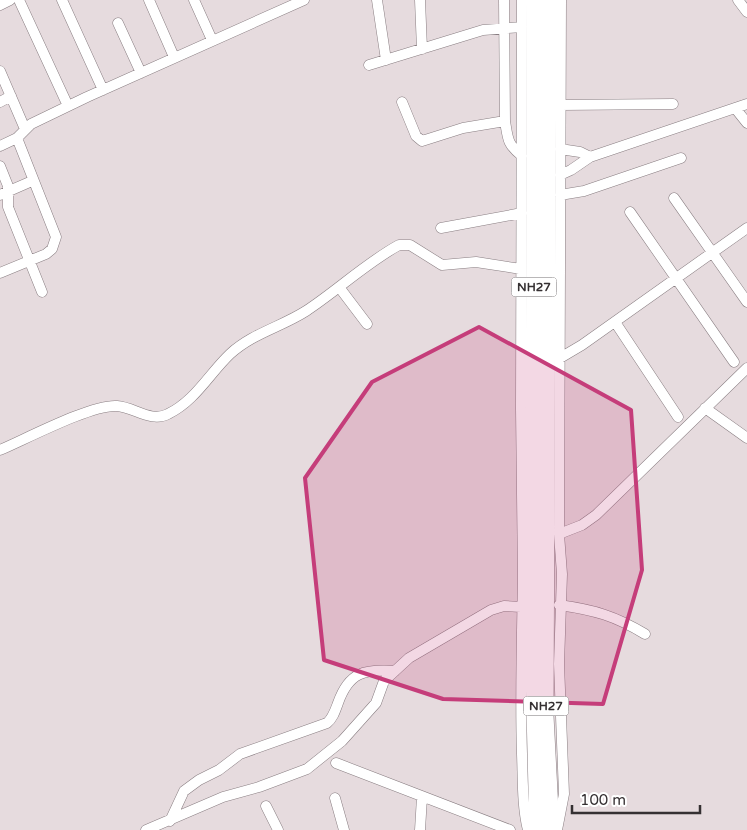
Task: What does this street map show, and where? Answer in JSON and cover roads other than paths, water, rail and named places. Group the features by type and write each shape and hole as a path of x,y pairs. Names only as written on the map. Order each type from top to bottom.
{"highway":[{"name":"NH27","path":"534,0 535,581 546,716 552,830"},
{"name":"NH27","path":"537,830 533,671 549,0"}],"street":[{"path":"0,5 10,0"},
{"path":"19,0 68,106"},
{"path":"62,0 103,90"},
{"path":"149,0 174,57"},
{"path":"194,0 212,40"},
{"path":"0,146 17,138 25,129 68,106 140,72 304,0"},
{"path":"377,0 386,60"},
{"path":"420,0 422,49"},
{"path":"504,0 508,141 511,147 522,156"},
{"path":"522,0 521,269 535,581 520,607 520,719 523,785 528,830"},
{"path":"557,830 564,794 559,606 562,574 559,534 561,0"},
{"path":"738,0 747,12"},
{"path":"118,23 140,72"},
{"path":"370,65 483,30 522,27"},
{"path":"0,70 25,129"},
{"path":"0,102 11,96"},
{"path":"402,102 416,136 422,141 463,128 506,121"},
{"path":"560,105 673,104"},
{"path":"560,175 590,157 747,104"},
{"path":"735,108 747,123"},
{"path":"0,273 52,249 56,237 32,181 17,138"},
{"path":"560,148 580,152 590,157"},
{"path":"560,195 584,191 681,158"},
{"path":"0,166 8,207 42,292"},
{"path":"4,193 32,181"},
{"path":"674,198 747,302"},
{"path":"440,228 522,212"},
{"path":"630,212 734,362"},
{"path":"560,358 615,322 747,228"},
{"path":"0,450 92,410 116,406 145,414 165,416 180,408 230,354 249,339 304,312 392,249 404,244 410,245 442,265 476,262 521,269"},
{"path":"339,287 367,324"},
{"path":"615,322 678,417"},
{"path":"559,534 582,525 596,515 747,368"},
{"path":"705,408 747,438"},
{"path":"146,830 223,797 307,770 342,741 372,708 384,681 419,650 491,610 504,606 520,607"},
{"path":"559,606 604,613 645,634"},
{"path":"170,821 180,798 192,784 213,775 240,754 327,723 334,716 343,688 351,679 373,670 395,671"},
{"path":"336,763 510,830"},
{"path":"420,830 422,797"},
{"path":"335,798 344,830"},
{"path":"266,806 278,830"}]}
